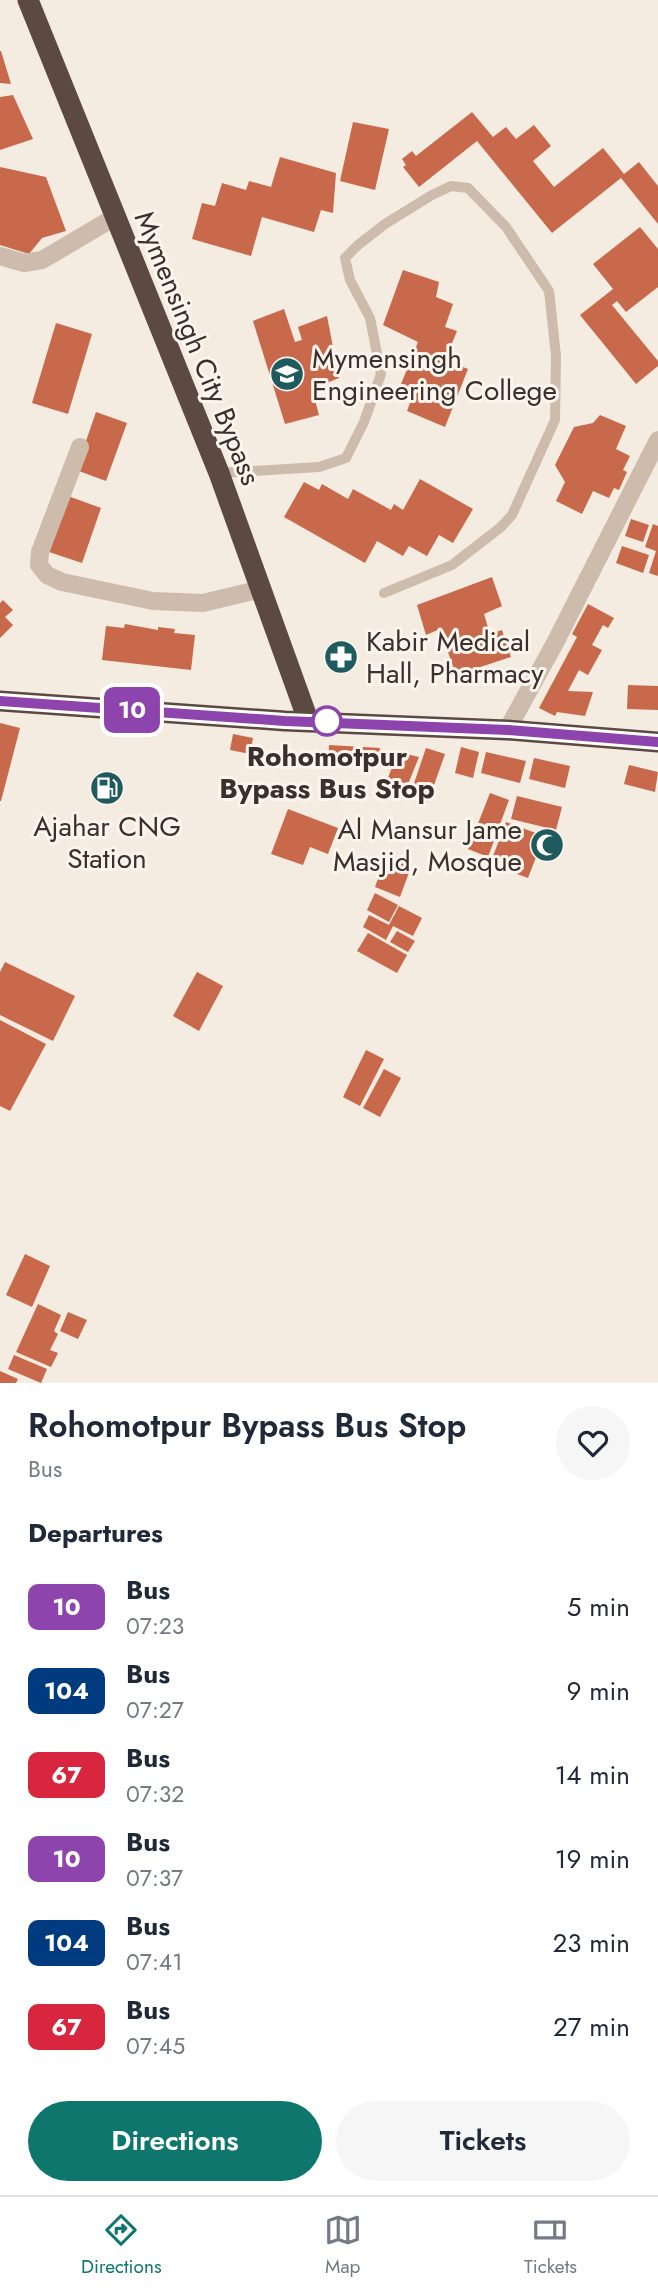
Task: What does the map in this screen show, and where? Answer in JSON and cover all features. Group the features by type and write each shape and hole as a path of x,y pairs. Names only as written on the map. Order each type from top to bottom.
{"highway":[{"name":"Mymensingh City Bypass","path":"28,0 219,473 308,720"},
{"path":"0,701 285,721 508,730 658,742"}],"street":[{"path":"0,256 24,263 42,260 115,217"},
{"path":"508,730 658,440"},
{"path":"80,447 40,552 39,565 47,575 62,582 153,601 203,603 261,589"}],"lane":[{"path":"219,473 319,467 346,458 364,422 382,374 370,318 350,280 345,258 385,224 432,195 451,186 468,188 506,227 549,291 556,356 555,420 512,515 501,527 452,565 384,593"}],"building":[{"path":"1,51 11,84 0,83"},
{"path":"13,95 33,139 0,150 0,97"},
{"path":"472,112 493,137 506,127 516,139 534,125 551,146 533,161 554,187 603,148 624,174 639,162 658,186 658,224 621,178 552,233 477,141 419,187 403,167 406,165 402,159 412,151 416,156"},
{"path":"353,122 389,129 375,190 340,181"},
{"path":"280,157 336,173 333,213 321,210 314,232 262,217 251,256 192,239 202,203 215,206 222,183 246,190 249,181 271,187"},
{"path":"0,167 46,177 66,231 42,238 29,254 0,245"},
{"path":"640,227 658,249 658,287 626,312 617,301 612,305 658,361 658,366 636,384 580,315 613,289 593,264"},
{"path":"403,270 439,282 436,297 453,304 445,327 457,331 445,360 468,369 445,427 407,411 413,395 399,389 418,342 383,325"},
{"path":"284,309 295,342 302,340 298,327 327,316 339,378 312,389 319,415 285,424 253,321"},
{"path":"56,323 92,334 68,414 32,403"},
{"path":"96,412 127,423 106,481 76,470"},
{"path":"600,415 626,426 616,449 630,456 623,470 627,472 619,490 614,488 609,498 593,491 582,514 556,501 565,482 555,465 574,427 593,423"},
{"path":"420,479 473,509 453,543 439,535 427,556 409,546 403,556 377,541 365,563 284,517 304,482 319,490 322,484 348,499 353,489 391,510 394,504 403,510"},
{"path":"68,496 101,508 82,563 49,552"},
{"path":"631,519 649,525 643,542 625,536"},
{"path":"653,524 658,526 658,576 649,573 656,551 645,547"},
{"path":"622,546 649,555 643,573 616,563"},
{"path":"492,577 502,606 484,614 490,634 502,630 511,657 456,675 440,629 426,635 417,605"},
{"path":"3,600 13,610 5,617 13,625 0,638 0,603"},
{"path":"588,604 614,618 608,628 603,625 592,645 602,650 588,675 579,670 568,691 593,692 585,716 557,712 555,716 539,708 577,637 572,634"},
{"path":"125,624 158,630 158,627 175,629 174,633 195,635 191,670 102,660 106,626 124,628"},
{"path":"628,685 658,686 658,710 627,709"},
{"path":"0,723 20,728 1,801 0,801"},
{"path":"233,734 253,738 250,754 230,750"},
{"path":"329,745 380,748 378,767 328,764"},
{"path":"461,747 479,752 473,778 455,773"},
{"path":"426,748 445,754 428,802 410,795"},
{"path":"398,752 419,757 402,799 382,793"},
{"path":"486,752 526,761 520,783 481,773"},
{"path":"534,758 570,766 565,788 529,779"},
{"path":"629,765 658,772 655,792 624,784"},
{"path":"490,793 509,800 488,857 468,849"},
{"path":"517,796 562,807 556,830 511,819"},
{"path":"288,809 338,828 328,854 310,847 303,865 271,854"},
{"path":"506,822 544,836 528,878 490,864"},
{"path":"386,857 411,867 400,897 375,887"},
{"path":"375,893 398,905 389,922 367,910"},
{"path":"399,906 422,918 413,936 393,926 386,940 363,927 369,915 389,925"},
{"path":"397,931 415,941 408,952 390,942"},
{"path":"368,933 407,955 397,973 357,951"},
{"path":"5,962 75,996 53,1041 0,1015 0,972"},
{"path":"197,972 223,986 199,1031 173,1016"},
{"path":"0,1020 46,1044 10,1111 0,1106"},
{"path":"366,1050 384,1059 360,1106 343,1097"},
{"path":"384,1069 401,1078 380,1117 363,1108"},
{"path":"25,1254 50,1266 32,1307 6,1295"},
{"path":"38,1304 61,1315 54,1331 58,1334 50,1350 58,1353 51,1367 16,1352"},
{"path":"68,1312 87,1320 78,1339 60,1331"},
{"path":"14,1355 47,1369 41,1383 8,1369"},
{"path":"0,1371 18,1379 16,1383 0,1383"}],"bus line":[{"name":"10","path":"0,701 285,721 508,730 658,742"}],"place":[{"name":"Mymensingh Engineering College","path":"287,374"},
{"name":"Kabir Medical Hall, Pharmacy","path":"341,657"},
{"name":"Rohomotpur Bypass Bus Stop","path":"327,721"},
{"name":"Ajahar CNG Station","path":"107,788"},
{"name":"Al Mansur Jame Masjid, Mosque","path":"547,845"}]}
